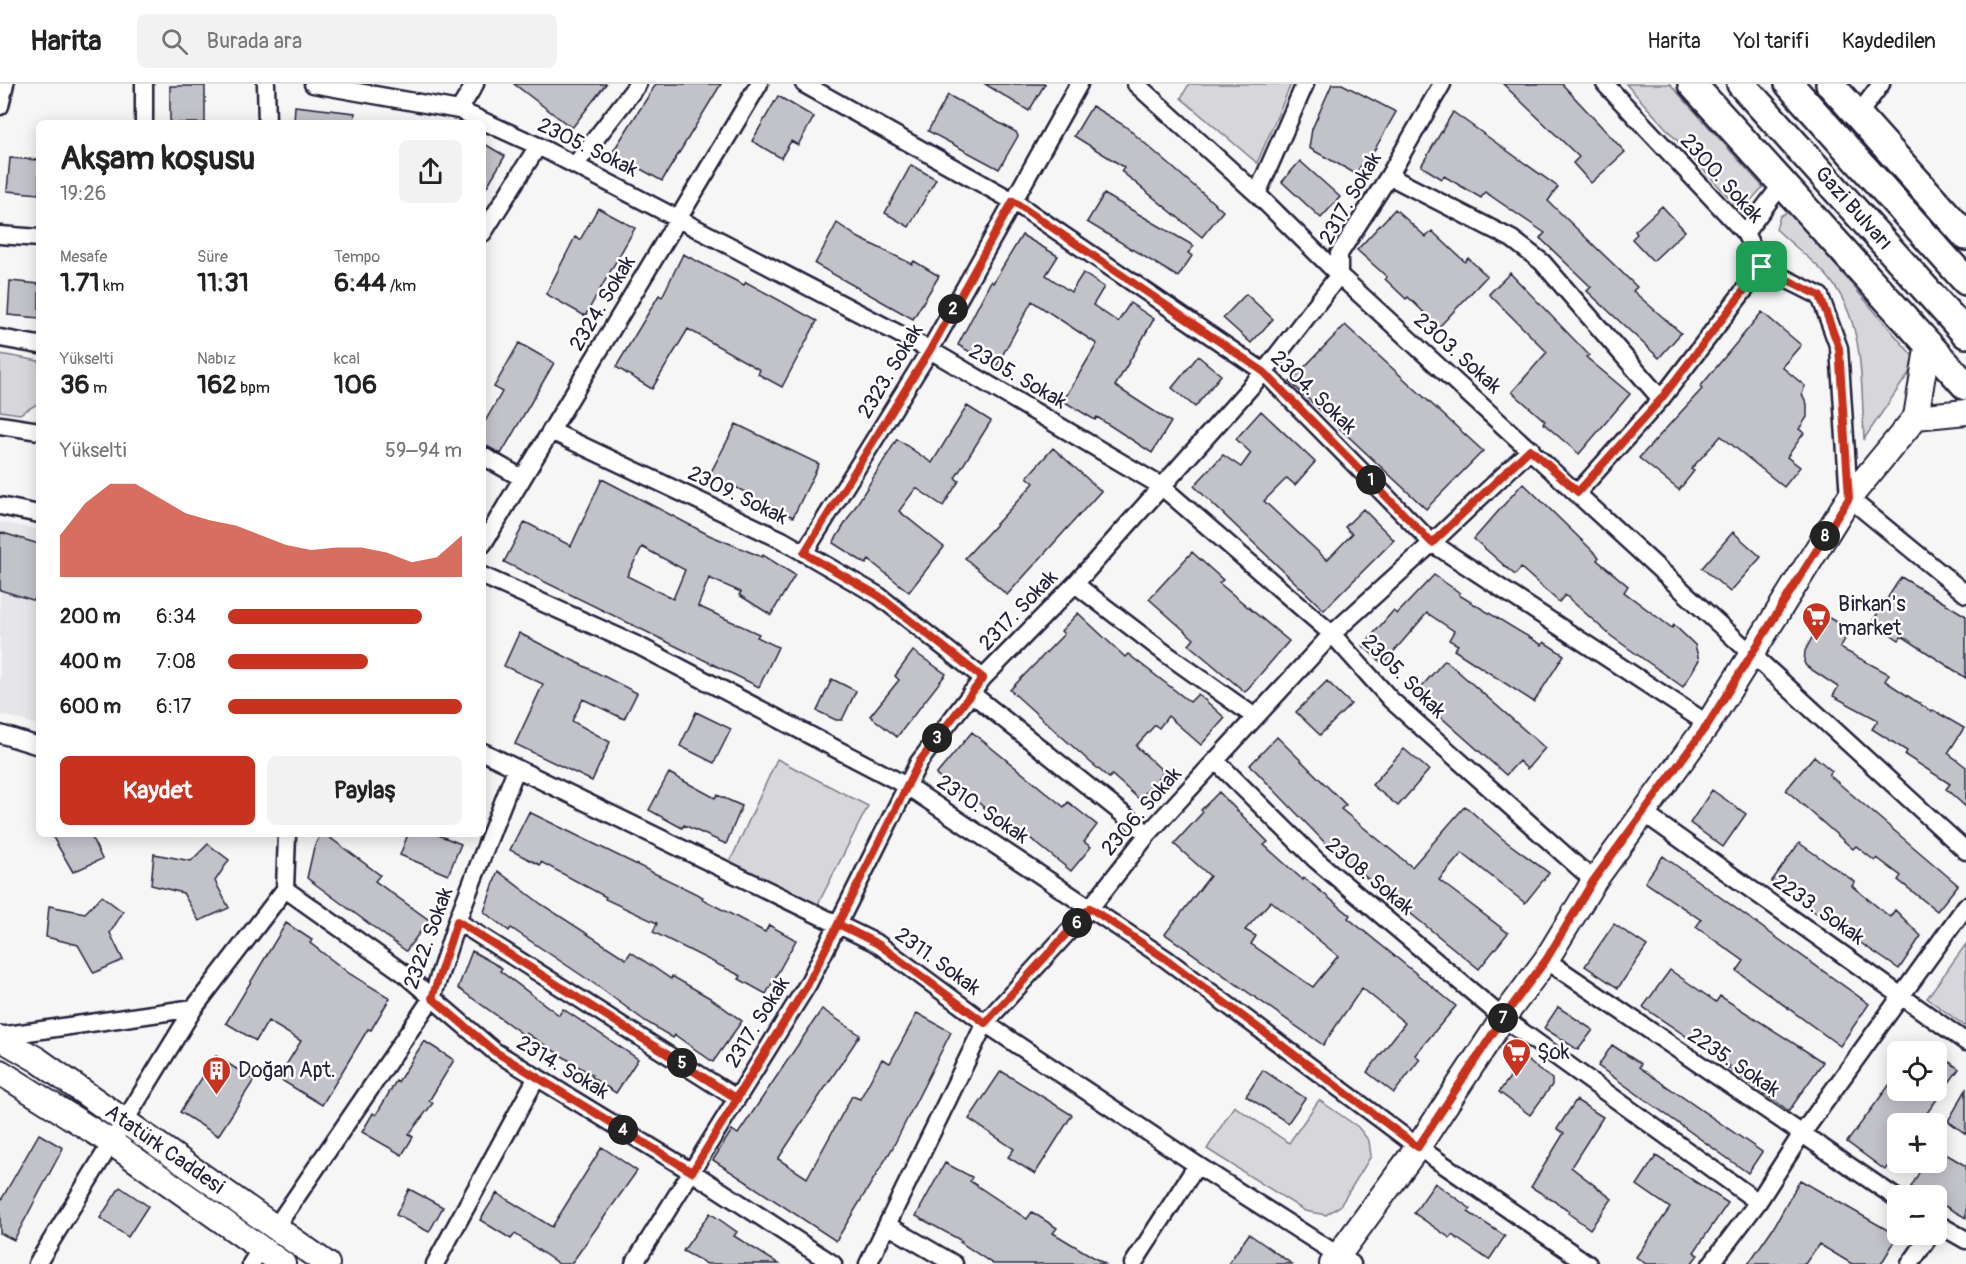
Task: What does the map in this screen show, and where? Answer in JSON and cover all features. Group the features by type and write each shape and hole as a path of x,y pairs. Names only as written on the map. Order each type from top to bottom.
{"highway":[{"path":"1692,84 1966,386"},
{"name":"Gazi Bulvarı","path":"1741,84 1966,334"},
{"name":"Gazi Bulvarı","path":"1789,84 1966,281"},
{"path":"1830,84 1966,236"}],"main road":[{"path":"1341,1261 1503,1018 1546,960 1593,881 1645,814 1708,724 1849,498 1916,417 1928,343"},
{"path":"1916,417 1966,412"},
{"name":"Atatürk Caddesi","path":"0,1037 38,1060 327,1264"},
{"name":"Atatürk Caddesi","path":"0,1073 112,1143 256,1256 283,1264"}],"street":[{"path":"0,106 5,84"},
{"path":"144,84 144,120"},
{"path":"266,84 267,120"},
{"name":"2305. Sokak","path":"314,84 459,110 481,120"},
{"path":"459,110 475,84"},
{"path":"575,165 638,84"},
{"name":"2324. Sokak","path":"486,539 759,84"},
{"name":"2304. Sokak","path":"804,84 1013,201 1264,372 1432,543 1708,724"},
{"name":"2323. Sokak","path":"804,553 930,350 1079,84"},
{"name":"2303. Sokak","path":"1136,84 1257,194 1339,276 1578,492 1966,851"},
{"path":"1257,194 1305,84"},
{"name":"2317. Sokak","path":"634,1264 808,984 919,762 983,678 1076,584 1264,372 1339,276 1339,254 1389,176 1442,84"},
{"name":"2300. Sokak","path":"1605,84 1746,233 1762,267"},
{"path":"1858,115 1881,84"},
{"name":"2305. Sokak","path":"486,122 680,218 930,350 1161,486 1332,634 1391,700 1593,881"},
{"path":"486,228 538,146"},
{"path":"1389,176 1512,239 1542,262 1661,399"},
{"path":"1746,233 1782,184"},
{"path":"0,235 36,238"},
{"path":"1578,492 1661,399 1762,267 1820,296 1839,348 1849,498 1966,594"},
{"path":"0,338 36,344"},
{"path":"0,425 36,431"},
{"name":"2309. Sokak","path":"551,431 804,553 879,596 983,678"},
{"name":"2306. Sokak","path":"868,1264 889,1226 985,1023 1090,908 1148,834 1332,634 1530,449"},
{"path":"486,458 522,478"},
{"path":"0,506 36,513"},
{"name":"2310. Sokak","path":"486,577 639,646 908,786 1166,959 1418,1147 1588,1264"},
{"path":"1076,584 1255,717"},
{"path":"971,693 1148,834"},
{"path":"0,734 36,745"},
{"name":"2311. Sokak","path":"486,754 878,944 985,1023 1341,1261"},
{"name":"2308. Sokak","path":"1216,761 1316,860 1503,1018 1758,1202"},
{"name":"2322. Sokak","path":"275,1228 432,998 457,921 516,769"},
{"name":"2233. Sokak","path":"1645,814 1966,1042"},
{"path":"37,1264 194,1008 285,889 287,837"},
{"name":"2314. Sokak","path":"285,889 402,972 494,1051 692,1172 833,1264"},
{"path":"1711,1264 1758,1202 1802,1135 1966,906"},
{"path":"457,921 736,1098"},
{"name":"2235. Sokak","path":"1546,960 1887,1192"},
{"path":"0,1037 194,1008"},
{"path":"435,1264 537,1077"},
{"path":"1132,1264 1197,1166"},
{"path":"889,1226 954,1264"},
{"path":"1947,1232 1966,1239"},
{"path":"1910,1264 1923,1245"}],"shaded area":[{"path":"1189,84 1291,84 1257,163 1181,98"},
{"path":"1626,84 1670,84 1763,187 1741,211"},
{"path":"1789,211 1917,361 1864,439 1859,354 1849,313 1840,294 1827,276 1776,229 1780,216"},
{"path":"0,354 36,360 36,405 20,414 0,411"},
{"path":"0,522 36,529 36,724 0,714"},
{"path":"777,759 868,806 817,906 729,864"},
{"path":"1966,944 1966,1027 1927,998"},
{"path":"1319,1100 1358,1127 1369,1141 1371,1156 1340,1206 1326,1215 1305,1211 1207,1149 1234,1106 1289,1143"}],"building":[{"path":"514,84 606,84 572,128"},
{"path":"656,84 721,84 662,181 612,153"},
{"path":"985,84 1045,84 1029,111"},
{"path":"1332,84 1342,84 1396,112 1367,163 1361,165 1356,174 1309,148 1312,129"},
{"path":"1503,84 1562,84 1625,152 1591,183 1573,163 1579,157"},
{"path":"170,86 205,86 205,120 170,120"},
{"path":"948,95 1016,132 1018,136 999,169 928,131"},
{"path":"778,96 814,117 798,145 791,141 781,158 752,141"},
{"path":"295,106 355,113 354,120 294,120"},
{"path":"1092,106 1125,126 1223,211 1202,237 1121,171 1124,167 1074,136"},
{"path":"1453,112 1558,187 1548,201 1637,287 1633,291 1681,333 1659,358 1587,291 1591,287 1540,238 1545,233 1485,192 1481,198 1444,176 1442,179 1421,166"},
{"path":"486,145 505,156 486,188"},
{"path":"10,158 36,160 36,194 7,191"},
{"path":"1300,161 1340,197 1321,218 1282,182"},
{"path":"911,165 936,179 909,227 885,213"},
{"path":"1104,194 1194,246 1188,253 1192,256 1178,277 1087,222"},
{"path":"1662,206 1685,231 1653,261 1632,239 1637,234 1635,231"},
{"path":"598,208 635,228 585,316 546,294 575,237 580,240"},
{"path":"1395,209 1426,237 1432,231 1465,262 1468,258 1487,276 1439,327 1408,297 1406,299 1385,279 1387,277 1357,250"},
{"path":"837,223 859,238 912,264 914,261 939,276 913,319 815,264"},
{"path":"1022,235 1058,256 1046,275 1071,292 1083,273 1104,287 1093,305 1118,322 1130,303 1154,319 1115,386 1171,422 1152,453 1097,417 1095,420 1063,401 1097,344 1032,301 996,367 958,345 991,281 993,283"},
{"path":"683,254 744,285 746,282 817,321 782,387 758,374 760,370 688,329 652,389 616,367 659,295 662,297"},
{"path":"1510,273 1589,355 1586,357 1630,394 1579,454 1512,392 1547,352 1489,294"},
{"path":"10,281 36,284 36,318 8,315"},
{"path":"1246,294 1273,319 1251,343 1223,318"},
{"path":"1762,312 1801,345 1782,367 1805,386 1802,394 1807,404 1807,417 1799,429 1804,433 1787,457 1800,467 1784,487 1721,436 1691,469 1694,471 1679,490 1639,458 1702,389 1700,387"},
{"path":"1345,325 1483,451 1426,509 1290,382"},
{"path":"519,343 554,363 501,454 486,446 486,420 502,392 494,387"},
{"path":"1198,356 1221,375 1195,407 1172,388"},
{"path":"967,406 991,421 955,478 959,481 943,506 916,488 899,511 944,547 909,592 869,560 866,564 833,543 897,439 932,463"},
{"path":"1261,411 1315,462 1295,485 1287,478 1264,501 1327,560 1352,534 1345,527 1363,509 1394,540 1324,610 1194,486 1223,455 1241,467 1251,453 1236,439"},
{"path":"736,424 819,464 793,517 710,474"},
{"path":"1053,448 1101,491 1007,595 965,558 1034,483 1027,477"},
{"path":"602,479 709,535 762,557 763,555 795,575 771,615 739,595 741,592 709,578 698,606 759,634 757,637 778,647 759,687 504,562 525,522 571,546","holes":["642,547 685,570 673,599 627,576"]},
{"path":"1523,483 1599,557 1597,560 1628,586 1624,592 1672,628 1674,625 1695,645 1699,660 1683,687 1611,636 1565,595 1559,602 1521,568 1515,575 1474,539"},
{"path":"0,532 36,543 36,601 0,590"},
{"path":"1733,532 1761,557 1730,592 1702,568"},
{"path":"1192,552 1223,580 1219,583 1289,641 1245,692 1189,645 1194,639 1149,599"},
{"path":"1434,575 1460,593 1459,595 1542,645 1544,642 1564,655 1534,702 1454,650 1458,645 1449,640 1454,631 1427,613 1383,664 1363,646 1393,611 1397,614"},
{"path":"1901,577 1966,616 1966,678 1902,636 1899,640 1872,622"},
{"path":"1078,613 1125,657 1128,654 1190,702 1198,694 1225,718 1201,745 1168,716 1159,728 1155,725 1136,746 1164,772 1139,799 1112,775 1109,778 1090,762 1010,690 1064,634 1061,631"},
{"path":"1824,615 1850,630 1840,648 1889,674 1885,681 1932,712 1933,710 1964,728 1948,753 1966,767 1966,807 1946,789 1950,784 1905,755 1907,751 1872,729 1878,720 1833,696 1838,687 1806,666 1805,651"},
{"path":"519,633 637,693 624,719 583,699 572,721 610,742 592,781 515,744 543,684 504,666"},
{"path":"913,651 946,674 897,737 870,716 899,680 895,676"},
{"path":"1445,660 1545,748 1527,769 1519,761 1506,775 1415,694"},
{"path":"832,679 856,691 842,720 836,720 817,711"},
{"path":"1327,681 1351,704 1320,735 1296,712"},
{"path":"696,712 731,729 714,763 680,746"},
{"path":"972,732 1064,807 1068,802 1097,825 1084,842 1091,847 1071,871 1020,830 1016,835 966,792 961,797 936,775"},
{"path":"1277,737 1346,805 1341,809 1412,867 1465,806 1504,840 1549,873 1525,903 1462,853 1439,880 1508,933 1479,969 1331,849 1250,765"},
{"path":"1404,749 1429,770 1398,806 1372,785"},
{"path":"1814,756 1832,771 1829,775 1958,885 1937,911 1898,880 1901,876 1877,858 1875,861 1856,846 1853,849 1786,790"},
{"path":"669,773 715,798 717,795 742,806 726,844 684,825 682,828 649,810"},
{"path":"1712,790 1746,814 1723,847 1690,823"},
{"path":"1219,792 1268,842 1264,845 1303,880 1304,878 1350,915 1348,918 1456,1006 1415,1055 1420,1059 1394,1093 1367,1072 1405,1023 1362,988 1323,1045 1165,934 1210,876 1174,844 1203,812 1201,810","holes":["1271,901 1338,956 1313,987 1251,944 1256,936 1245,930"]},
{"path":"529,812 703,897 702,899 765,932 769,925 796,940 766,994 739,979 741,976 653,932 657,923 605,899 606,897 541,862 540,865 510,850"},
{"path":"53,837 91,837 102,859 73,872"},
{"path":"319,837 329,837 380,875 375,881 429,920 406,951 307,878 314,847"},
{"path":"407,837 444,837 461,844 448,875 400,855"},
{"path":"1799,843 1855,882 1852,886 1890,917 1895,910 1921,936 1899,969 1771,882"},
{"path":"208,844 229,860 215,881 229,908 199,921 183,893 151,885 154,854 191,861"},
{"path":"1663,856 1869,1004 1840,1046 1737,971 1744,961 1696,927 1701,920 1645,882"},
{"path":"498,871 541,904 626,959 631,952 671,979 672,976 710,998 742,1021 713,1062 675,1035 673,1038 645,1021 596,985 511,928 509,931 484,912"},
{"path":"102,896 123,912 110,933 123,960 94,973 78,945 46,937 49,906 85,913"},
{"path":"286,923 312,940 310,943 350,974 390,998 371,1030 368,1029 322,1105 278,1078 301,1041 268,1021 256,1041 226,1023"},
{"path":"1614,924 1647,946 1618,988 1585,966"},
{"path":"472,951 502,968 500,971 559,1015 563,1009 638,1059 616,1093 526,1033 524,1035 458,988"},
{"path":"1670,970 1716,1002 1720,996 1823,1062 1789,1111 1728,1068 1730,1066 1643,1007"},
{"path":"1558,1007 1593,1030 1578,1050 1544,1028"},
{"path":"822,1009 860,1035 778,1159 807,1178 852,1096 860,1099 882,1059 890,1063 917,1013 951,1032 892,1149 836,1241 713,1160 732,1130 738,1134"},
{"path":"424,1041 454,1060 429,1101 433,1103 409,1134 413,1137 402,1155 362,1132 373,1113 376,1115"},
{"path":"1612,1045 1641,1064 1639,1067 1762,1152 1748,1173 1598,1066"},
{"name":"Doğan Apt.","path":"216,1056 254,1080 218,1136 180,1112"},
{"path":"1524,1058 1552,1079 1552,1085 1530,1115 1499,1092"},
{"path":"1947,1060 1959,1069 1947,1086"},
{"path":"1263,1070 1305,1098 1288,1123 1246,1096"},
{"path":"1001,1071 1072,1115 1035,1174 1008,1157 1014,1149 969,1119"},
{"path":"1887,1088 1887,1101 1936,1101 1927,1113 1887,1113 1887,1167 1885,1170 1847,1142"},
{"path":"1966,1090 1966,1134 1948,1121"},
{"path":"1576,1100 1603,1117 1571,1167 1612,1199 1590,1229 1568,1213 1570,1211 1531,1187 1564,1133 1557,1129"},
{"path":"39,1134 63,1148 14,1240 0,1233 0,1202"},
{"path":"602,1147 637,1171 571,1264 559,1264 515,1234 511,1239 480,1220 497,1193 552,1227"},
{"path":"1947,1155 1966,1166 1966,1218 1947,1207 1947,1185 1912,1185 1919,1173 1947,1173"},
{"path":"1656,1156 1728,1203 1694,1252 1698,1255 1691,1264 1646,1264 1636,1257 1670,1208 1637,1185"},
{"path":"945,1163 972,1177 970,1181 1027,1219 1032,1212 1057,1228 1053,1233 1105,1264 993,1264 960,1242 962,1241 916,1216"},
{"path":"1800,1180 1887,1230 1887,1245 1893,1245 1881,1264 1852,1264 1819,1244 1805,1264 1748,1264 1775,1225"},
{"path":"1435,1183 1471,1209 1468,1212 1505,1236 1489,1260 1452,1235 1450,1238 1414,1213"},
{"path":"120,1187 148,1206 128,1237 100,1218"},
{"path":"409,1189 443,1207 429,1232 396,1215"},
{"path":"710,1213 737,1232 734,1236 779,1264 707,1264 683,1251"},
{"path":"1249,1234 1292,1264 1228,1264"}],"place":[{"name":"Birkan's market","path":"1817,642"},
{"name":"Şok","path":"1516,1078"},
{"name":"Doğan Apt.","path":"217,1096"}],"route":[{"path":"1762,267 1661,399 1578,492 1530,449 1432,543 1264,372 1013,201 930,350 804,553 879,596 983,678 919,762 838,924 808,984 692,1172 494,1051 432,998 457,921 736,1098 808,984 838,924 878,944 985,1023 1090,908 1166,959 1418,1147 1503,1018 1546,960 1593,881 1645,814 1708,724 1849,498 1839,348 1820,296 1762,267"}]}
